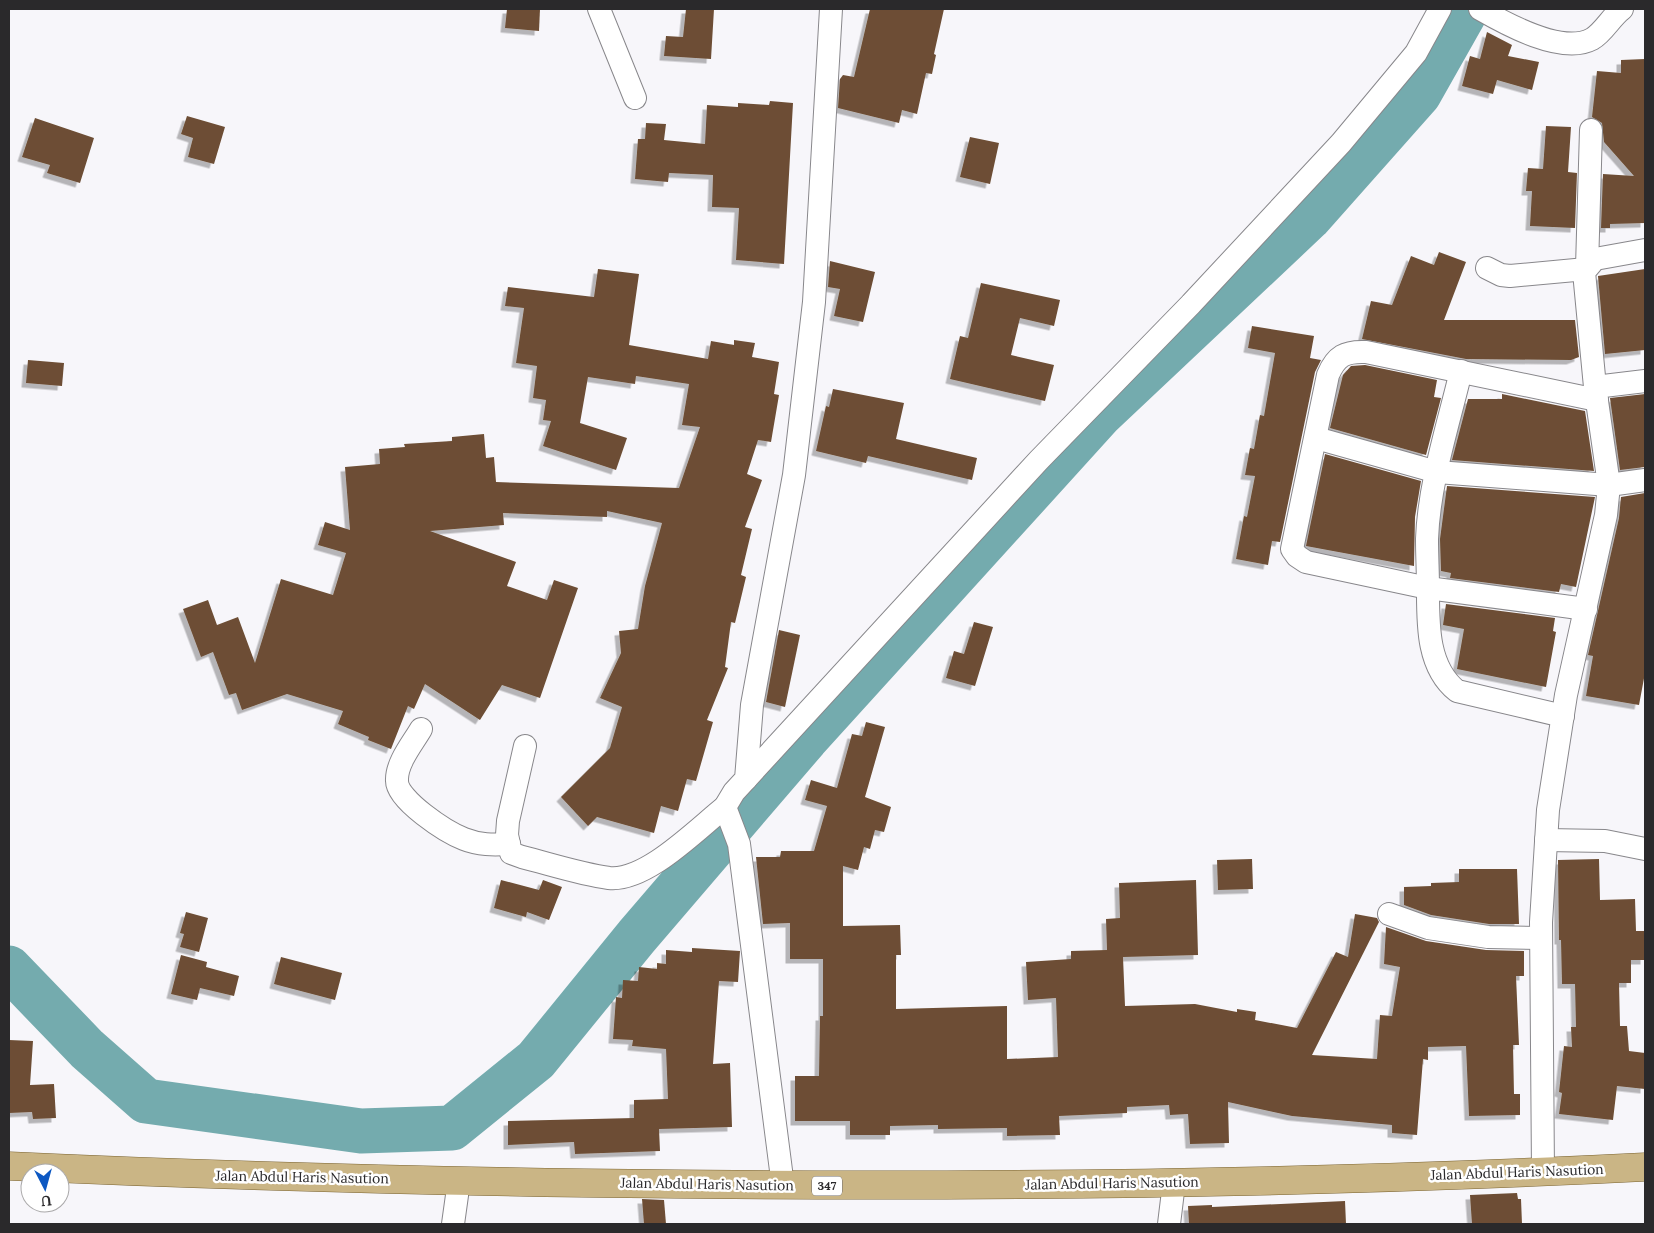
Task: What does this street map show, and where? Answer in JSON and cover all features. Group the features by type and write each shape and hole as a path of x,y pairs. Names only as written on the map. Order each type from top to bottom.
{"main road":[{"name":"Jalan Abdul Haris Nasution","path":"9,1166 150,1173 459,1181 783,1186 1174,1182 1543,1172 1645,1167"}],"street":[{"path":"599,9 636,98"},
{"path":"746,779 752,705 794,475 814,302 831,9"},
{"path":"525,746 508,821 509,844 512,853 522,858 610,878 626,876 640,871 657,861 727,813 734,792 1038,460 1191,304 1341,143 1416,53 1440,9"},
{"path":"1483,11 1534,35 1563,44 1592,39 1622,9"},
{"path":"1543,1172 1541,938 1548,810 1563,716 1606,515 1609,485 1584,286 1591,130"},
{"path":"1487,268 1501,275 1510,276 1586,268 1595,259 1645,250"},
{"path":"1586,609 1428,588 1306,562 1297,556 1292,549 1328,375 1338,357 1351,351 1366,352 1461,372 1596,393 1645,381"},
{"path":"1461,372 1436,472 1427,538 1428,619 1432,649 1446,682 1457,691 1563,716"},
{"path":"1316,438 1436,472 1609,485 1645,480"},
{"path":"421,729 400,765 396,780 400,792 431,820 463,839 487,846 509,844"},
{"path":"727,813 739,844 783,1186"},
{"path":"1546,840 1605,841 1645,849"},
{"path":"1389,914 1437,929 1488,937 1541,938"},
{"path":"453,1224 459,1181"},
{"path":"1169,1224 1174,1182"}],"building":[{"path":"507,9 540,9 539,31 505,28"},
{"path":"686,9 714,9 711,59 664,56 666,36 683,37"},
{"path":"870,9 944,9 934,54 936,55 932,74 926,73 917,114 902,110 899,123 838,108 840,79 843,75 854,77"},
{"path":"1487,32 1512,45 1508,56 1539,62 1532,90 1497,80 1493,94 1462,86 1470,56 1480,59"},
{"path":"1645,59 1645,223 1610,224 1610,228 1601,228 1603,174 1634,176 1604,142 1602,123 1592,117 1597,71 1621,73 1621,60"},
{"path":"770,101 793,103 784,264 736,260 739,208 712,207 713,175 669,173 668,182 635,179 638,139 645,139 646,123 666,124 664,140 705,144 707,105 738,107 738,103 769,105"},
{"path":"187,116 225,127 214,164 188,157 193,138 181,134"},
{"path":"35,118 94,138 80,183 47,173 50,165 22,157"},
{"path":"1546,126 1571,127 1568,172 1577,173 1575,228 1530,226 1532,191 1526,191 1528,168 1543,169"},
{"path":"970,137 999,143 990,184 960,177"},
{"path":"1439,252 1466,262 1444,320 1575,320 1579,357 1571,360 1466,359 1362,339 1371,301 1392,305 1411,256 1434,265"},
{"path":"830,261 875,272 863,322 834,316 840,289 828,287"},
{"path":"598,269 639,274 629,345 708,359 711,341 734,345 734,340 755,343 752,357 779,362 774,394 779,395 771,442 758,440 747,474 762,480 745,527 752,529 741,575 746,577 735,623 731,622 725,667 728,668 707,720 713,722 696,781 687,779 678,811 661,806 654,833 597,817 588,826 561,797 610,748 622,707 600,698 621,653 619,631 638,629 645,586 662,523 607,511 607,517 503,513 504,525 430,531 516,562 507,586 547,600 554,580 578,588 540,698 502,685 480,720 425,684 414,709 408,706 391,749 368,740 369,737 338,724 343,711 287,694 242,710 236,693 229,695 213,652 201,657 183,609 208,600 217,625 238,617 255,663 281,579 333,595 346,553 318,545 325,522 350,530 345,467 380,464 379,449 405,447 404,444 452,441 452,437 484,434 486,458 494,457 496,482 679,488 700,427 682,425 689,384 636,376 635,384 588,377 580,423 627,438 616,470 543,446 551,421 543,420 546,400 533,398 537,366 516,363 524,308 505,306 508,287 594,297"},
{"path":"1645,269 1645,350 1605,354 1598,276"},
{"path":"981,283 1060,300 1054,326 1020,318 1011,355 1054,365 1045,401 950,379 960,336 968,338"},
{"path":"1252,326 1314,336 1310,358 1321,360 1315,372 1280,542 1272,541 1268,565 1236,559 1244,516 1247,517 1255,476 1245,475 1250,448 1254,449 1260,415 1264,416 1275,353 1248,348"},
{"path":"28,360 64,363 62,386 26,383"},
{"path":"1365,365 1437,380 1434,397 1441,398 1426,455 1330,428 1343,375 1351,366"},
{"path":"833,389 904,403 896,439 977,458 972,480 868,456 866,463 816,451 826,406 829,407"},
{"path":"1502,394 1585,411 1594,471 1452,460 1468,399 1502,399"},
{"path":"1645,394 1645,467 1620,470 1610,398"},
{"path":"1325,454 1421,481 1415,517 1414,566 1306,546"},
{"path":"1447,486 1595,497 1576,587 1561,584 1559,592 1450,578 1451,573 1441,571 1440,539"},
{"path":"1645,493 1645,673 1639,705 1586,696 1593,656 1588,655 1619,518 1621,497"},
{"path":"1446,604 1555,618 1553,631 1556,632 1546,687 1457,669 1464,629 1443,625"},
{"path":"974,622 993,627 975,686 946,678 954,651 964,654"},
{"path":"779,630 800,635 785,707 766,702"},
{"path":"866,722 885,727 865,797 891,807 884,832 875,830 870,849 864,847 858,870 843,866 843,926 900,925 901,955 896,955 896,1009 1007,1006 1007,1059 1058,1057 1056,998 1028,1000 1026,962 1071,959 1071,951 1107,950 1106,919 1120,918 1119,883 1196,880 1198,955 1123,957 1125,1006 1195,1004 1237,1012 1237,1009 1256,1012 1255,1020 1297,1028 1336,952 1348,957 1355,914 1377,918 1379,922 1312,1055 1377,1059 1380,1015 1392,1016 1400,967 1384,964 1386,927 1426,941 1486,950 1524,951 1524,976 1516,976 1519,1045 1513,1045 1514,1094 1520,1094 1520,1115 1469,1116 1466,1046 1428,1047 1428,1060 1423,1059 1417,1135 1392,1133 1392,1125 1292,1116 1228,1102 1229,1143 1190,1144 1188,1114 1170,1115 1169,1105 1127,1107 1127,1113 1059,1116 1060,1135 1007,1136 1007,1128 938,1129 938,1125 890,1126 890,1135 850,1135 850,1121 795,1121 795,1076 819,1076 820,1016 823,1016 823,959 790,959 790,923 763,924 756,857 780,857 781,851 814,851 827,806 805,800 811,780 837,788 852,734 862,736"},
{"path":"1252,859 1253,889 1218,890 1217,860"},
{"path":"1599,859 1600,900 1635,899 1636,931 1645,931 1645,960 1631,960 1631,983 1619,983 1620,1026 1627,1026 1629,1051 1645,1053 1645,1089 1617,1086 1613,1120 1559,1114 1562,1093 1559,1092 1564,1046 1572,1047 1571,1027 1576,1027 1575,984 1562,984 1561,940 1559,940 1558,860"},
{"path":"1459,869 1517,869 1519,924 1489,924 1431,915 1404,905 1404,887 1431,886 1431,883 1459,882"},
{"path":"501,880 539,890 543,880 562,887 549,920 527,912 526,917 494,908"},
{"path":"186,912 208,918 199,952 180,947 184,934 180,933"},
{"path":"692,948 740,951 738,982 719,981 713,1064 730,1063 732,1127 659,1129 660,1151 575,1154 574,1142 508,1145 508,1121 634,1118 634,1100 668,1099 666,1049 632,1046 633,1040 613,1039 616,997 622,998 623,980 638,981 639,967 657,969 657,963 666,964 666,950 692,952"},
{"path":"181,955 207,962 206,967 239,976 234,996 200,988 197,1000 171,994"},
{"path":"281,957 342,973 335,1000 274,984"},
{"path":"9,1040 33,1041 30,1085 54,1084 56,1118 33,1119 32,1112 9,1113"},
{"path":"1517,1193 1518,1199 1521,1199 1522,1224 1472,1224 1470,1195"},
{"path":"642,1199 664,1200 666,1224 644,1224"},
{"path":"1345,1201 1346,1224 1189,1224 1188,1206 1212,1205 1212,1207"}],"waterway":[{"path":"9,968 87,1049 146,1101 361,1131 452,1128 536,1060 637,936 806,739 1100,415 1309,218 1419,94 1467,9"}]}
